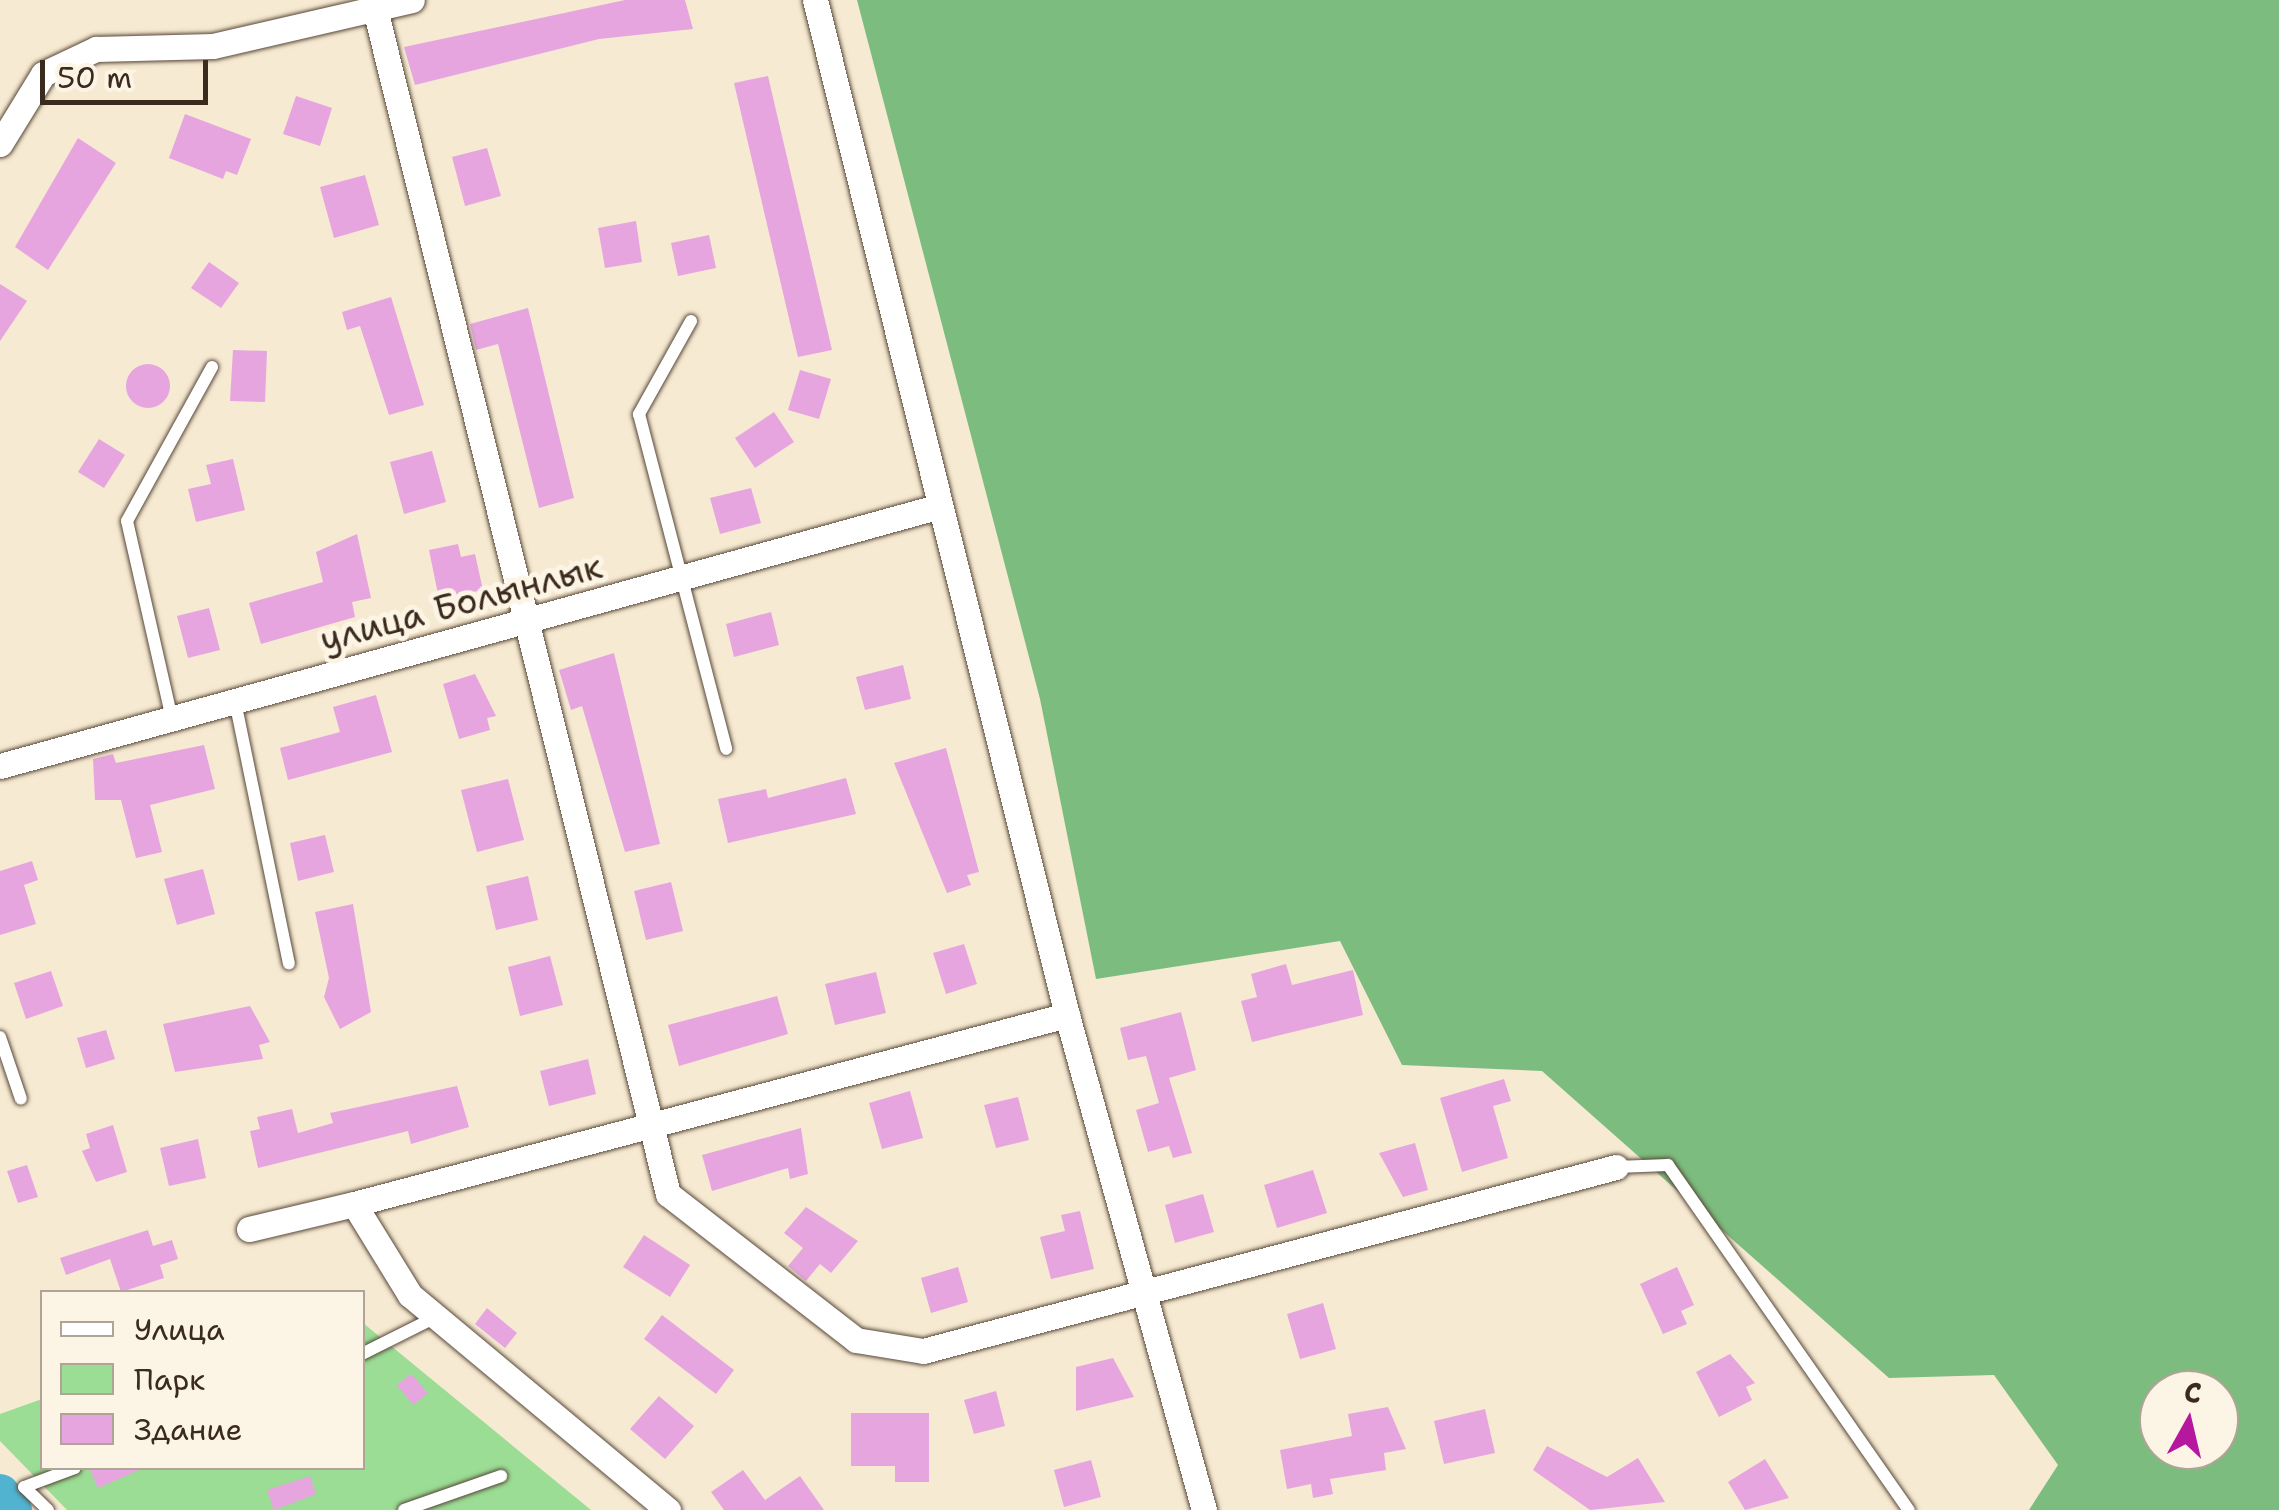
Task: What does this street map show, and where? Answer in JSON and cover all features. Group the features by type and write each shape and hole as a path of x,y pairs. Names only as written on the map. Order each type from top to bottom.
{"street":[{"path":"0,144 43,74 96,49 214,46 412,0"},
{"path":"815,0 1067,1015 1204,1510"},
{"path":"375,9 645,1128 668,1194 856,1340 923,1352 1616,1167"},
{"name":"улица Болынлык","path":"0,766 940,506"},
{"path":"249,1229 1067,1015"},
{"path":"354,1204 410,1295 668,1510"}],"lane":[{"path":"691,322 639,414 676,579 726,749"},
{"path":"172,719 127,521 212,368"},
{"path":"235,701 289,962"},
{"path":"0,1037 21,1099"},
{"path":"1616,1167 1668,1165 1908,1510"},
{"path":"365,1352 436,1316"},
{"path":"48,1510 24,1487 70,1470"},
{"path":"404,1510 501,1476"}],"green space":[{"path":"857,0 2279,0 2279,1510 2029,1510 2058,1465 1994,1375 1889,1378 1542,1071 1402,1065 1340,941 1096,979 1040,699"},
{"path":"365,1325 591,1510 67,1510 0,1441 0,1414 40,1400 40,1470 365,1470"}],"building":[{"path":"625,0 685,0 693,29 599,39 415,85 404,47"},
{"path":"768,76 832,350 798,357 734,83"},
{"path":"296,96 332,108 320,146 283,134"},
{"path":"185,114 251,139 237,175 226,171 223,179 169,158"},
{"path":"78,138 116,163 48,270 15,247"},
{"path":"487,148 501,196 465,206 452,157"},
{"path":"365,175 379,225 334,238 320,187"},
{"path":"636,221 642,262 605,268 598,228"},
{"path":"709,235 716,268 678,276 671,243"},
{"path":"209,262 239,283 221,308 191,288"},
{"path":"0,284 27,301 0,341"},
{"path":"391,297 424,405 389,415 360,326 347,330 342,312"},
{"path":"528,308 574,498 539,508 498,344 476,350 470,324"},
{"path":"233,350 267,351 265,402 230,401"},
{"path":"148,364 164,370 170,386 164,402 148,408 132,402 126,386 132,370"},
{"path":"800,370 831,379 819,419 788,410"},
{"path":"774,412 794,442 755,468 735,438"},
{"path":"99,439 125,455 104,488 78,472"},
{"path":"432,451 446,502 404,514 390,462"},
{"path":"233,459 245,510 196,522 188,489 211,484 206,465"},
{"path":"751,488 761,523 720,534 710,498"},
{"path":"357,534 371,598 352,602 355,617 261,644 249,603 323,582 316,552"},
{"path":"458,544 461,557 475,554 483,590 439,599 429,550"},
{"path":"209,608 220,650 188,658 177,616"},
{"path":"771,612 779,645 734,657 726,624"},
{"path":"614,653 660,844 625,852 582,706 571,710 559,670"},
{"path":"903,665 911,699 865,710 856,677"},
{"path":"475,674 496,716 487,718 490,730 459,739 443,684"},
{"path":"376,695 392,752 288,780 280,748 340,732 333,707"},
{"path":"204,745 215,789 150,805 162,852 136,858 121,800 95,800 93,759 113,754 116,763"},
{"path":"946,748 979,872 967,875 971,885 947,893 894,763"},
{"path":"846,778 856,814 728,843 718,799 766,789 768,798"},
{"path":"508,779 524,840 477,852 461,790"},
{"path":"325,835 334,872 298,881 290,843"},
{"path":"32,861 38,880 24,885 36,924 0,935 0,871"},
{"path":"203,869 215,914 177,925 164,879"},
{"path":"528,876 538,920 496,930 486,886"},
{"path":"671,882 683,931 646,940 634,891"},
{"path":"353,904 371,1012 340,1029 324,997 329,978 315,912"},
{"path":"964,944 977,984 946,994 933,953"},
{"path":"550,956 563,1005 520,1016 508,967"},
{"path":"1286,964 1292,985 1353,970 1363,1015 1252,1042 1241,1001 1257,997 1251,974"},
{"path":"51,971 63,1006 26,1019 14,983"},
{"path":"876,972 886,1013 835,1025 825,984"},
{"path":"777,996 788,1034 679,1066 668,1025"},
{"path":"250,1006 270,1042 259,1045 263,1059 175,1072 163,1024"},
{"path":"1181,1012 1196,1070 1169,1078 1192,1153 1173,1158 1169,1146 1148,1152 1136,1110 1159,1103 1146,1056 1128,1060 1120,1028"},
{"path":"106,1030 115,1059 86,1068 77,1038"},
{"path":"588,1059 596,1094 549,1106 540,1071"},
{"path":"1504,1079 1511,1101 1493,1106 1508,1158 1462,1172 1440,1098"},
{"path":"457,1086 469,1127 411,1144 408,1131 258,1168 250,1131 260,1129 257,1117 292,1109 298,1133 333,1123 330,1113"},
{"path":"910,1091 923,1138 882,1149 869,1103"},
{"path":"1018,1097 1029,1140 996,1148 984,1105"},
{"path":"113,1125 127,1172 96,1182 82,1151 90,1148 86,1134"},
{"path":"801,1128 808,1174 790,1179 788,1168 712,1191 702,1155"},
{"path":"198,1139 206,1178 169,1186 160,1148"},
{"path":"1415,1143 1428,1190 1403,1197 1379,1153"},
{"path":"27,1165 38,1197 18,1203 7,1171"},
{"path":"1313,1170 1327,1213 1277,1228 1264,1185"},
{"path":"1203,1194 1214,1232 1175,1243 1165,1205"},
{"path":"806,1207 858,1241 831,1273 820,1264 806,1281 788,1266 803,1248 784,1233"},
{"path":"1080,1211 1094,1269 1051,1279 1040,1237 1065,1231 1061,1215"},
{"path":"148,1230 153,1246 172,1240 178,1259 160,1265 164,1278 120,1290 110,1259 66,1275 60,1258"},
{"path":"644,1235 690,1265 670,1297 623,1267"},
{"path":"958,1267 968,1302 931,1313 921,1278"},
{"path":"1677,1267 1694,1305 1681,1311 1687,1324 1663,1334 1640,1284"},
{"path":"1323,1303 1336,1349 1300,1359 1287,1314"},
{"path":"487,1308 517,1333 505,1348 475,1324"},
{"path":"662,1315 734,1370 716,1394 644,1339"},
{"path":"1730,1354 1755,1383 1746,1387 1752,1400 1719,1417 1696,1372"},
{"path":"1113,1358 1134,1397 1076,1411 1076,1367"},
{"path":"411,1374 428,1393 413,1405 397,1385"},
{"path":"996,1391 1005,1426 974,1434 964,1400"},
{"path":"659,1396 694,1426 665,1459 630,1429"},
{"path":"1388,1407 1406,1449 1384,1453 1386,1470 1330,1479 1333,1494 1313,1498 1311,1484 1287,1489 1280,1450 1352,1436 1348,1414"},
{"path":"1485,1409 1495,1453 1444,1464 1434,1421"},
{"path":"851,1413 929,1413 929,1482 895,1482 895,1466 851,1466"},
{"path":"1547,1446 1607,1477 1638,1458 1665,1502 1590,1510 1533,1470"},
{"path":"1765,1459 1789,1498 1745,1510 1728,1482"},
{"path":"1091,1460 1101,1497 1064,1507 1054,1470"},
{"path":"90,1470 139,1470 98,1488"},
{"path":"743,1470 765,1500 800,1476 824,1510 724,1510 711,1492"},
{"path":"310,1476 316,1494 274,1510 267,1490"}],"waterway":[{"path":"0,1494 12,1510"}]}
